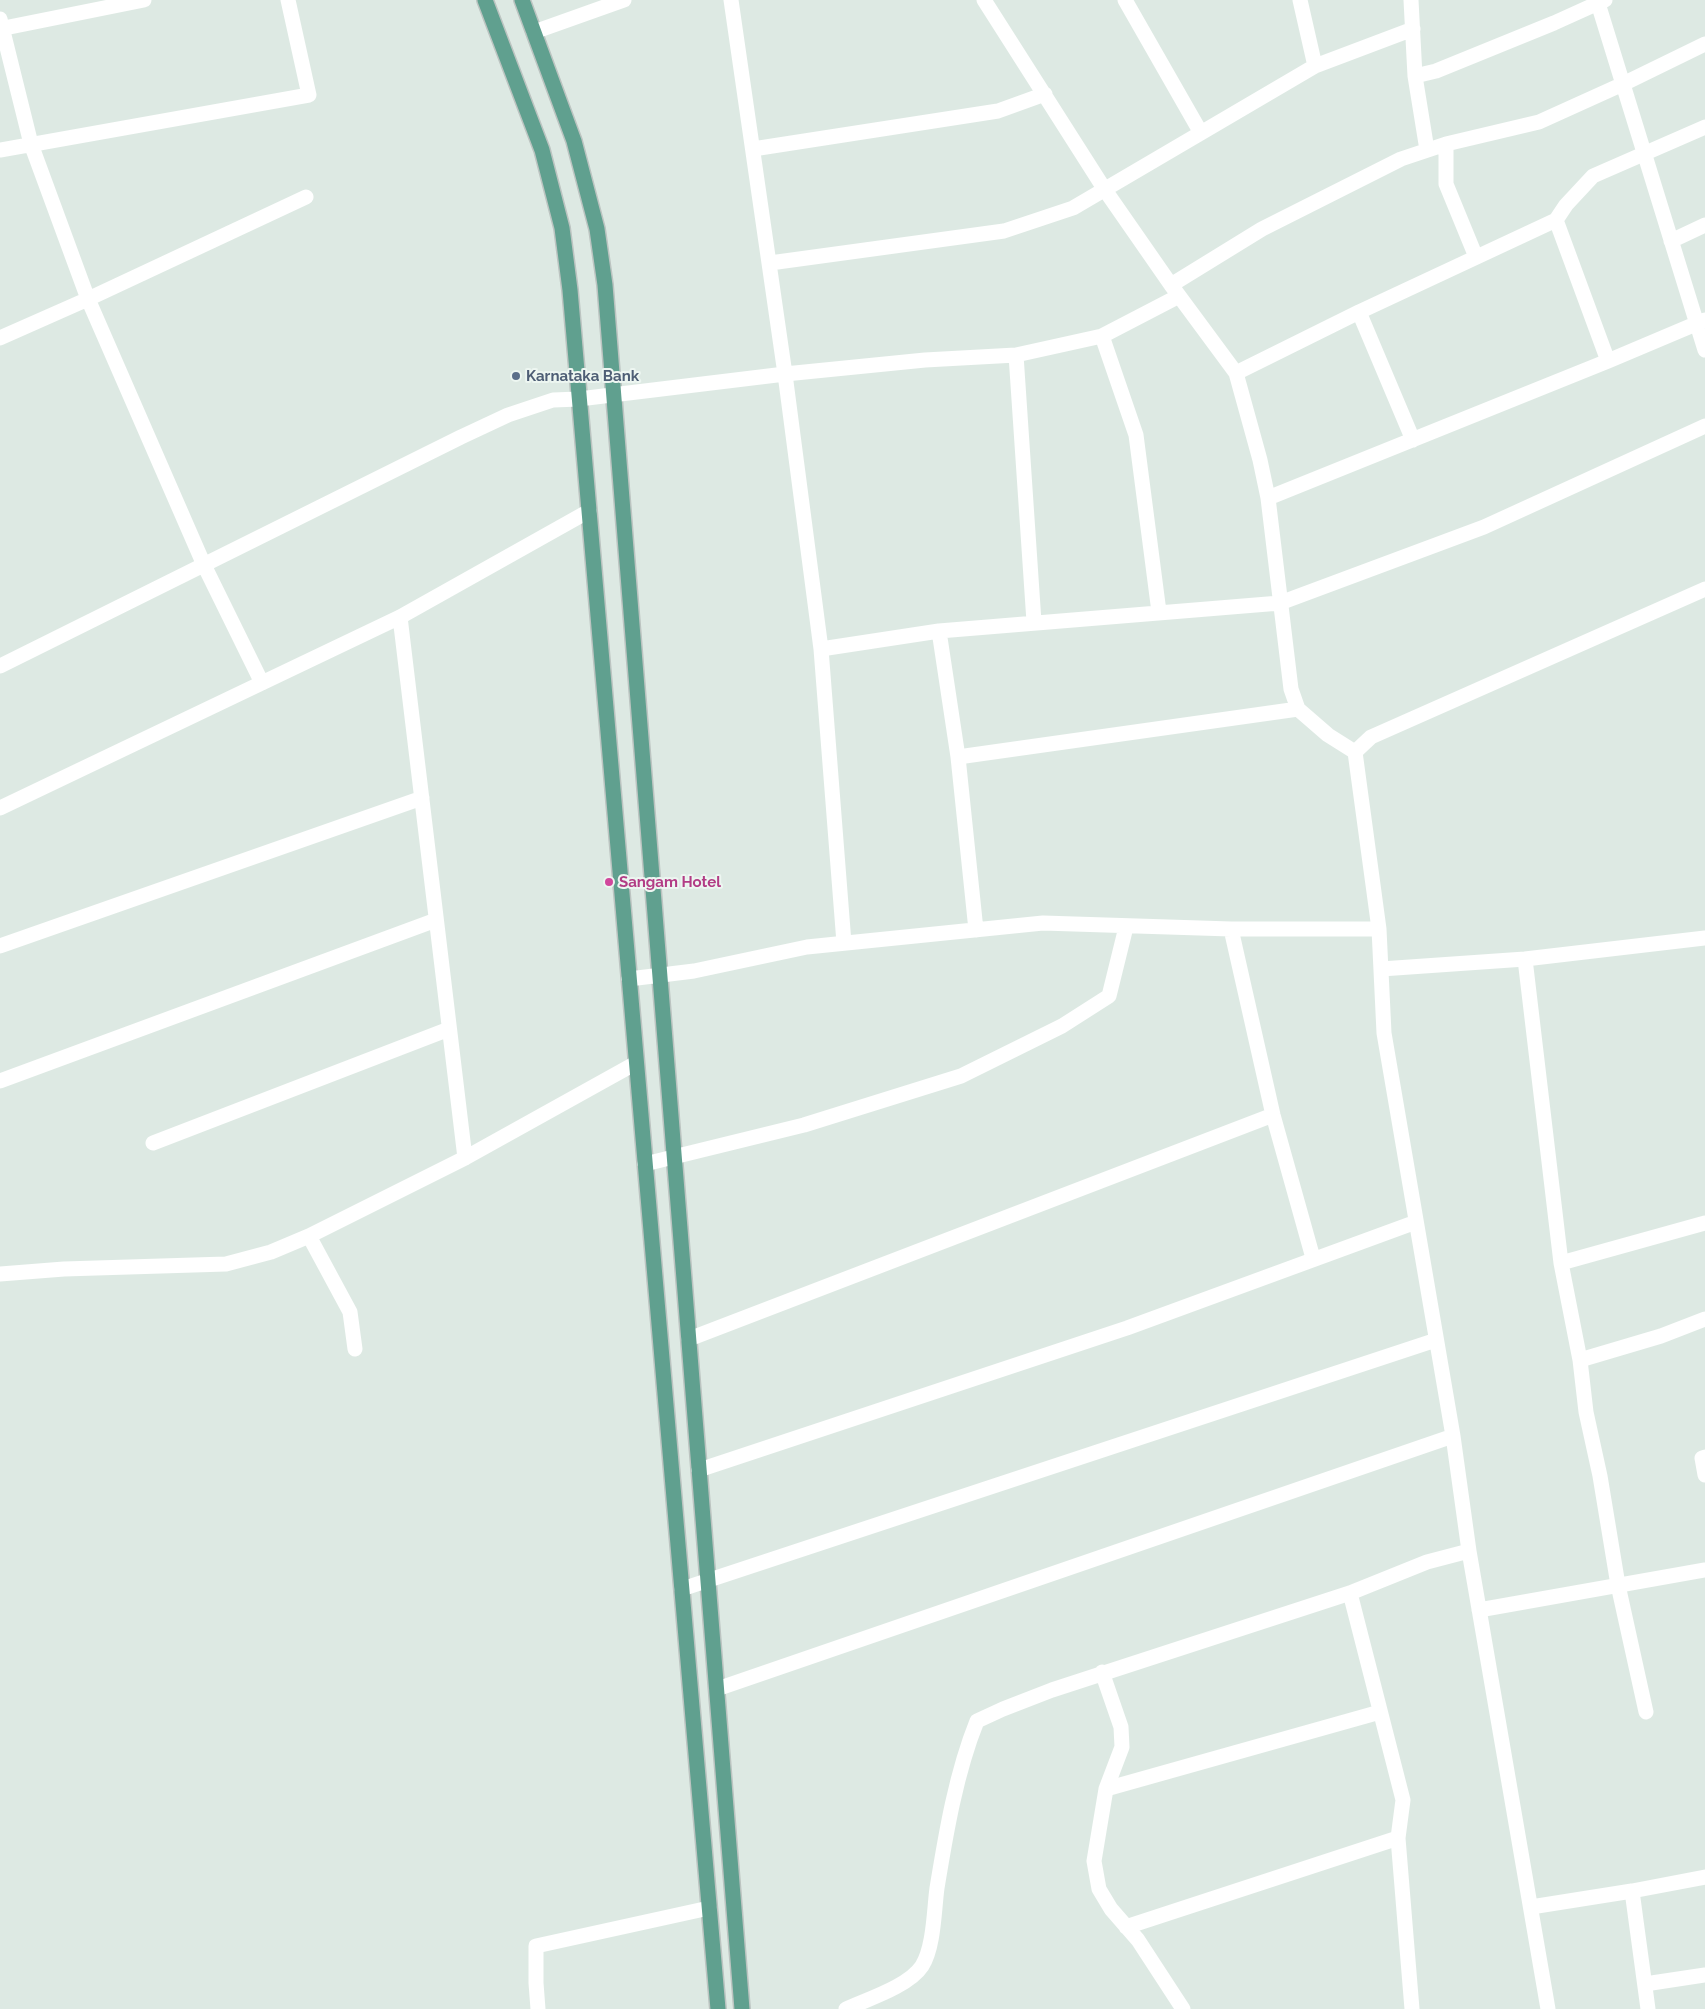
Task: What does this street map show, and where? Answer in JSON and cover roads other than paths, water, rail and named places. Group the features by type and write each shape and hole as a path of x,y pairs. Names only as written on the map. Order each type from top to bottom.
{"main road":[{"path":"485,0 542,150 563,237 589,511 718,2009"},
{"path":"522,0 574,141 597,229 604,285 742,2009"},
{"path":"712,1948 738,1946"}],"street":[{"path":"144,0 0,26 31,144 88,299 204,565 262,682"},
{"path":"0,150 309,95 288,0"},
{"path":"534,32 624,0"},
{"path":"731,0 770,263 821,650 844,943"},
{"path":"984,0 1105,190 1175,291 1236,373 1260,460 1268,498 1291,689 1298,710 1328,735 1355,752"},
{"path":"1125,0 1201,133"},
{"path":"1300,0 1315,66"},
{"path":"1411,0 1415,76 1427,150"},
{"path":"1415,76 1436,71 1600,1 1671,241 1701,322 1705,350"},
{"path":"770,263 1004,231 1072,208 1315,66 1413,29"},
{"path":"0,666 508,415 553,400 579,399 785,374 925,360 1016,354 1102,336 1175,291 1262,229 1401,159 1446,144 1539,122 1705,44"},
{"path":"753,149 998,111 1045,94"},
{"path":"1236,373 1359,312 1556,220 1566,205 1593,176 1705,127"},
{"path":"1446,144 1446,184 1476,257"},
{"path":"0,338 306,197"},
{"path":"1556,220 1608,361"},
{"path":"1671,241 1705,225"},
{"path":"1359,312 1413,440"},
{"path":"1268,498 1701,322"},
{"path":"1102,336 1136,436 1158,612"},
{"path":"1016,354 1034,622"},
{"path":"821,650 939,631 1280,603 1484,527 1705,426"},
{"path":"0,808 400,617 589,511"},
{"path":"1355,752 1371,737 1705,589"},
{"path":"400,617 464,1158"},
{"path":"939,631 958,756 976,930"},
{"path":"958,756 1298,710"},
{"path":"1355,752 1379,929 1384,1034 1453,1436 1469,1551 1548,2009"},
{"path":"0,946 422,798"},
{"path":"0,1081 436,920"},
{"path":"629,979 694,971 808,947 1043,923 1231,929 1379,929"},
{"path":"645,1164 804,1125 961,1076 1062,1026 1109,996 1126,927"},
{"path":"1231,929 1273,1114 1313,1258"},
{"path":"1381,968 1525,959 1705,938"},
{"path":"1525,959 1561,1263 1580,1360 1586,1412 1600,1476 1618,1585 1646,1712"},
{"path":"153,1143 449,1029"},
{"path":"0,1274 64,1269 226,1264 271,1252 309,1236 464,1158 636,1063"},
{"path":"689,1339 1273,1114"},
{"path":"699,1470 1127,1328 1313,1258 1416,1222"},
{"path":"1561,1263 1705,1223"},
{"path":"309,1236 350,1312 355,1349"},
{"path":"1580,1360 1661,1336 1705,1319"},
{"path":"682,1588 1436,1340"},
{"path":"717,1689 1453,1436"},
{"path":"1705,1457 1702,1458 1705,1475"},
{"path":"846,2009 904,1983 922,1967 929,1950 944,1848 965,1751 978,1721 1043,1693 1102,1672 1350,1593 1427,1562 1469,1551"},
{"path":"1479,1610 1705,1570"},
{"path":"1350,1593 1403,1800 1398,1838 1412,2009"},
{"path":"1102,1672 1121,1727 1122,1747 1106,1789 1094,1861 1099,1889 1111,1909 1138,1940 1182,2009"},
{"path":"1106,1789 1380,1712"},
{"path":"1126,1927 1398,1838"},
{"path":"1531,1907 1705,1877"},
{"path":"1632,1891 1648,2009"},
{"path":"538,2009 536,1946 709,1908"},
{"path":"1645,1984 1705,1975"}],"place":[{"name":"Karnataka Bank","path":"516,376"},
{"name":"Sangam Hotel","path":"609,882"}]}
